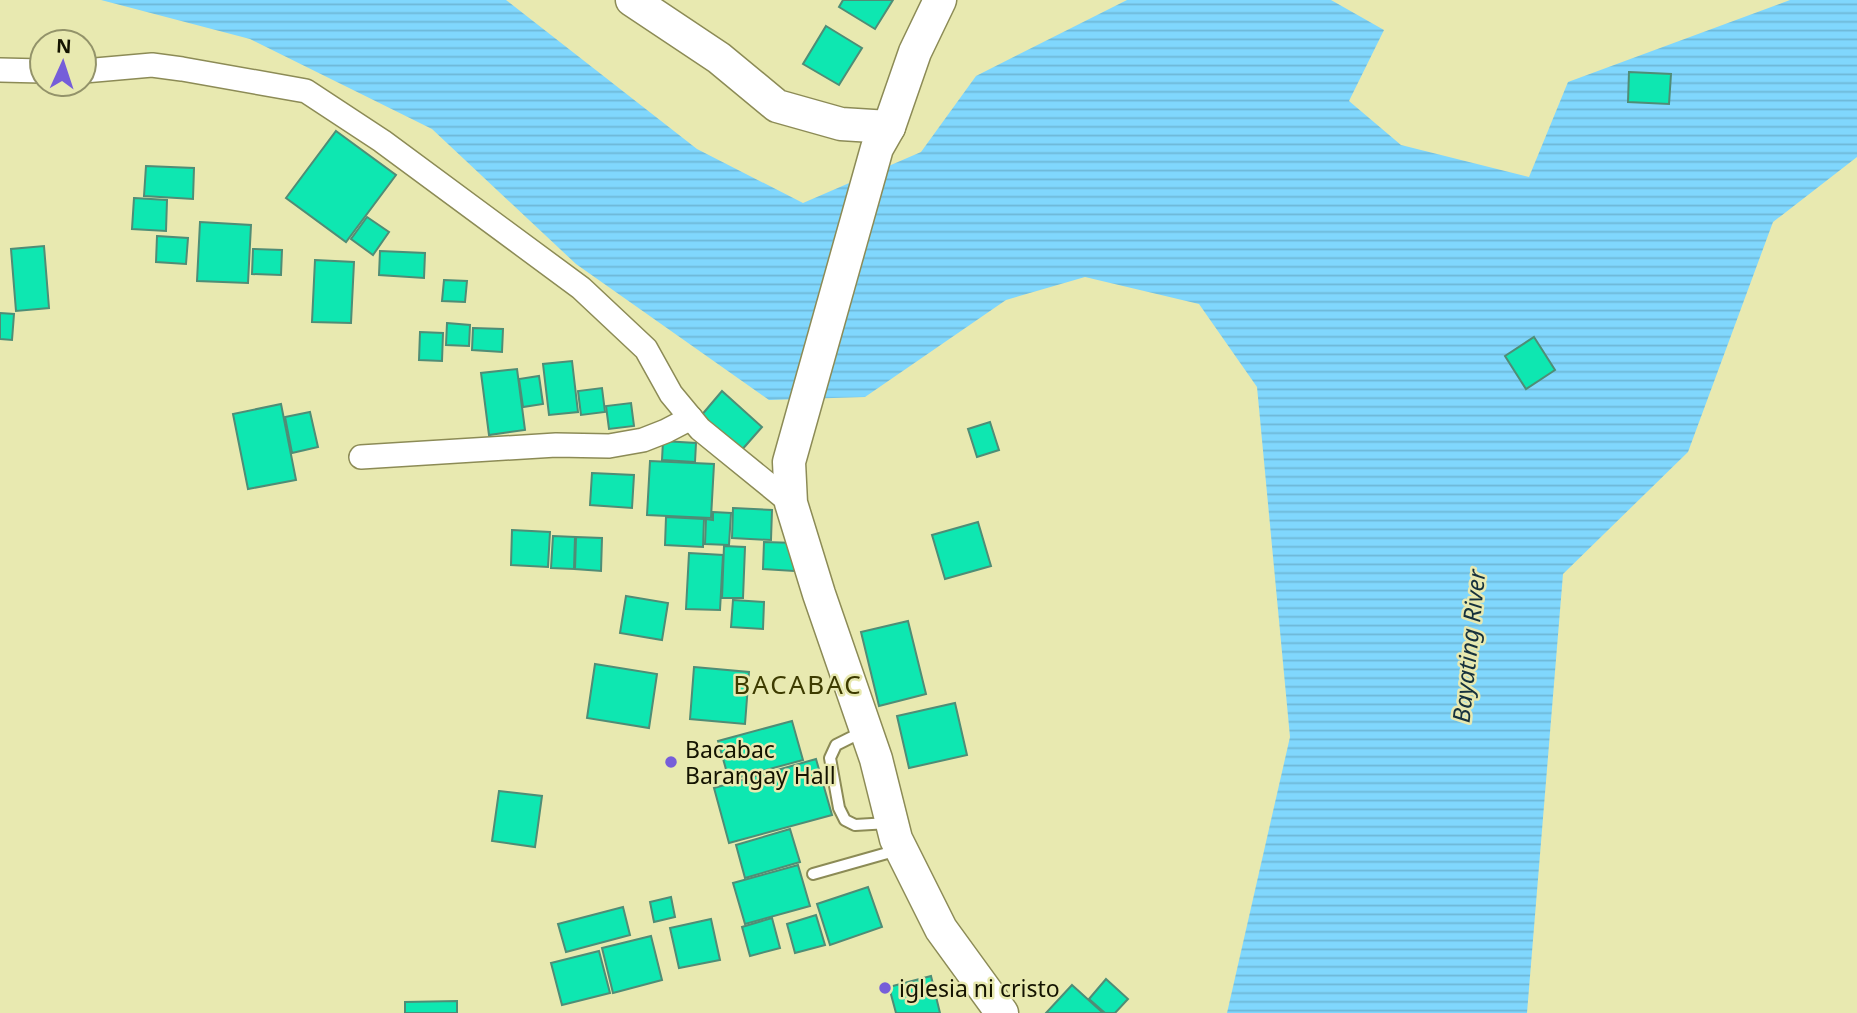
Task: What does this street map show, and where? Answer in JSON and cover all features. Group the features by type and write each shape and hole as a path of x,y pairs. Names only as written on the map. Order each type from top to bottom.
{"street":[{"path":"632,0 719,58 777,106 883,138"},
{"path":"940,0 915,52 883,138 789,462 791,503 819,594 876,759 896,836 941,929 1002,1013"},
{"path":"98,70 152,65 306,91 382,141 581,288 646,349 671,394 700,429 791,503"},
{"path":"0,69 28,70"},
{"path":"361,457 556,445 609,446 643,440 666,432 691,418"}],"lane":[{"path":"866,730 836,745 830,758 839,808 845,820 855,825 896,836"},
{"path":"813,874 896,836"}],"water":[{"name":"Bayating River","path":"101,0 506,0 697,149 803,203 921,152 976,76 1127,0 1331,0 1384,30 1349,101 1401,145 1529,177 1568,82 1790,0 1857,0 1857,157 1773,222 1688,452 1563,574 1527,1013 1227,1013 1290,737 1257,387 1199,304 1085,277 1006,300 865,397 769,400 576,264 432,129 250,39"}],"building":[{"path":"843,0 893,0 875,29 839,7"},
{"path":"826,26 862,48 839,85 803,64"},
{"path":"1629,72 1671,74 1669,104 1628,102"},
{"path":"336,131 396,175 346,242 286,198"},
{"path":"146,166 194,168 193,199 144,196"},
{"path":"134,198 167,200 166,231 132,229"},
{"path":"367,217 389,232 373,255 351,239"},
{"path":"200,222 251,225 248,283 197,281"},
{"path":"157,236 188,238 186,264 156,262"},
{"path":"44,246 49,308 16,311 11,249"},
{"path":"253,249 282,250 281,275 252,274"},
{"path":"380,251 425,253 424,278 379,275"},
{"path":"315,260 354,262 351,323 312,322"},
{"path":"444,280 467,281 465,302 442,301"},
{"path":"0,313 14,314 12,340 0,339"},
{"path":"447,323 470,325 469,346 446,345"},
{"path":"473,328 503,329 502,352 472,350"},
{"path":"420,332 443,333 442,361 419,360"},
{"path":"1534,337 1555,370 1526,389 1505,356"},
{"path":"572,361 578,412 549,415 543,364"},
{"path":"517,369 525,430 489,435 481,373"},
{"path":"539,376 543,404 523,407 519,379"},
{"path":"602,388 605,412 581,415 578,391"},
{"path":"722,391 762,427 740,452 700,417"},
{"path":"631,403 634,426 609,429 606,406"},
{"path":"281,404 296,480 248,489 233,414"},
{"path":"310,412 318,447 292,453 285,417"},
{"path":"990,422 999,450 977,457 968,429"},
{"path":"663,441 696,443 695,462 662,460"},
{"path":"650,461 714,464 711,518 647,515"},
{"path":"592,473 634,475 632,508 590,505"},
{"path":"733,508 772,510 771,540 732,538"},
{"path":"713,512 731,513 729,545 705,544 706,519 713,520"},
{"path":"666,517 704,519 703,547 665,545"},
{"path":"978,522 991,566 945,579 932,535"},
{"path":"512,530 550,532 548,567 511,565"},
{"path":"553,536 575,537 574,569 551,568"},
{"path":"576,537 602,538 601,571 575,569"},
{"path":"764,542 796,543 794,571 763,569"},
{"path":"724,546 745,547 743,598 722,598"},
{"path":"689,553 723,555 720,610 686,609"},
{"path":"626,596 668,603 662,640 620,633"},
{"path":"733,600 764,602 763,629 731,627"},
{"path":"908,621 926,694 879,706 861,632"},
{"path":"595,664 657,674 649,728 587,718"},
{"path":"694,667 749,672 745,724 690,719"},
{"path":"955,703 967,755 909,768 897,716"},
{"path":"792,721 803,760 729,780 718,741"},
{"path":"816,759 832,815 729,843 714,788"},
{"path":"499,791 542,796 535,847 492,841"},
{"path":"790,829 800,862 745,878 736,845"},
{"path":"798,865 810,906 745,924 733,883"},
{"path":"868,887 882,927 830,945 817,904"},
{"path":"671,897 675,917 654,922 650,902"},
{"path":"623,907 630,935 566,952 558,924"},
{"path":"816,915 825,945 795,953 787,924"},
{"path":"772,918 780,948 750,956 742,927"},
{"path":"711,919 720,960 679,968 670,928"},
{"path":"651,936 662,980 613,993 602,948"},
{"path":"599,951 610,993 562,1005 551,963"},
{"path":"931,976 940,1013 896,1013 889,987"},
{"path":"1106,979 1128,999 1115,1013 1105,1013 1089,999"},
{"path":"1072,985 1103,1013 1046,1013"},
{"path":"457,1001 457,1013 405,1013 405,1002"}],"place":[{"name":"Bacabac Barangay Hall","path":"671,762"},
{"name":"iglesia ni cristo","path":"885,988"}],"district":[{"name":"BACABAC","path":"798,684"}]}
